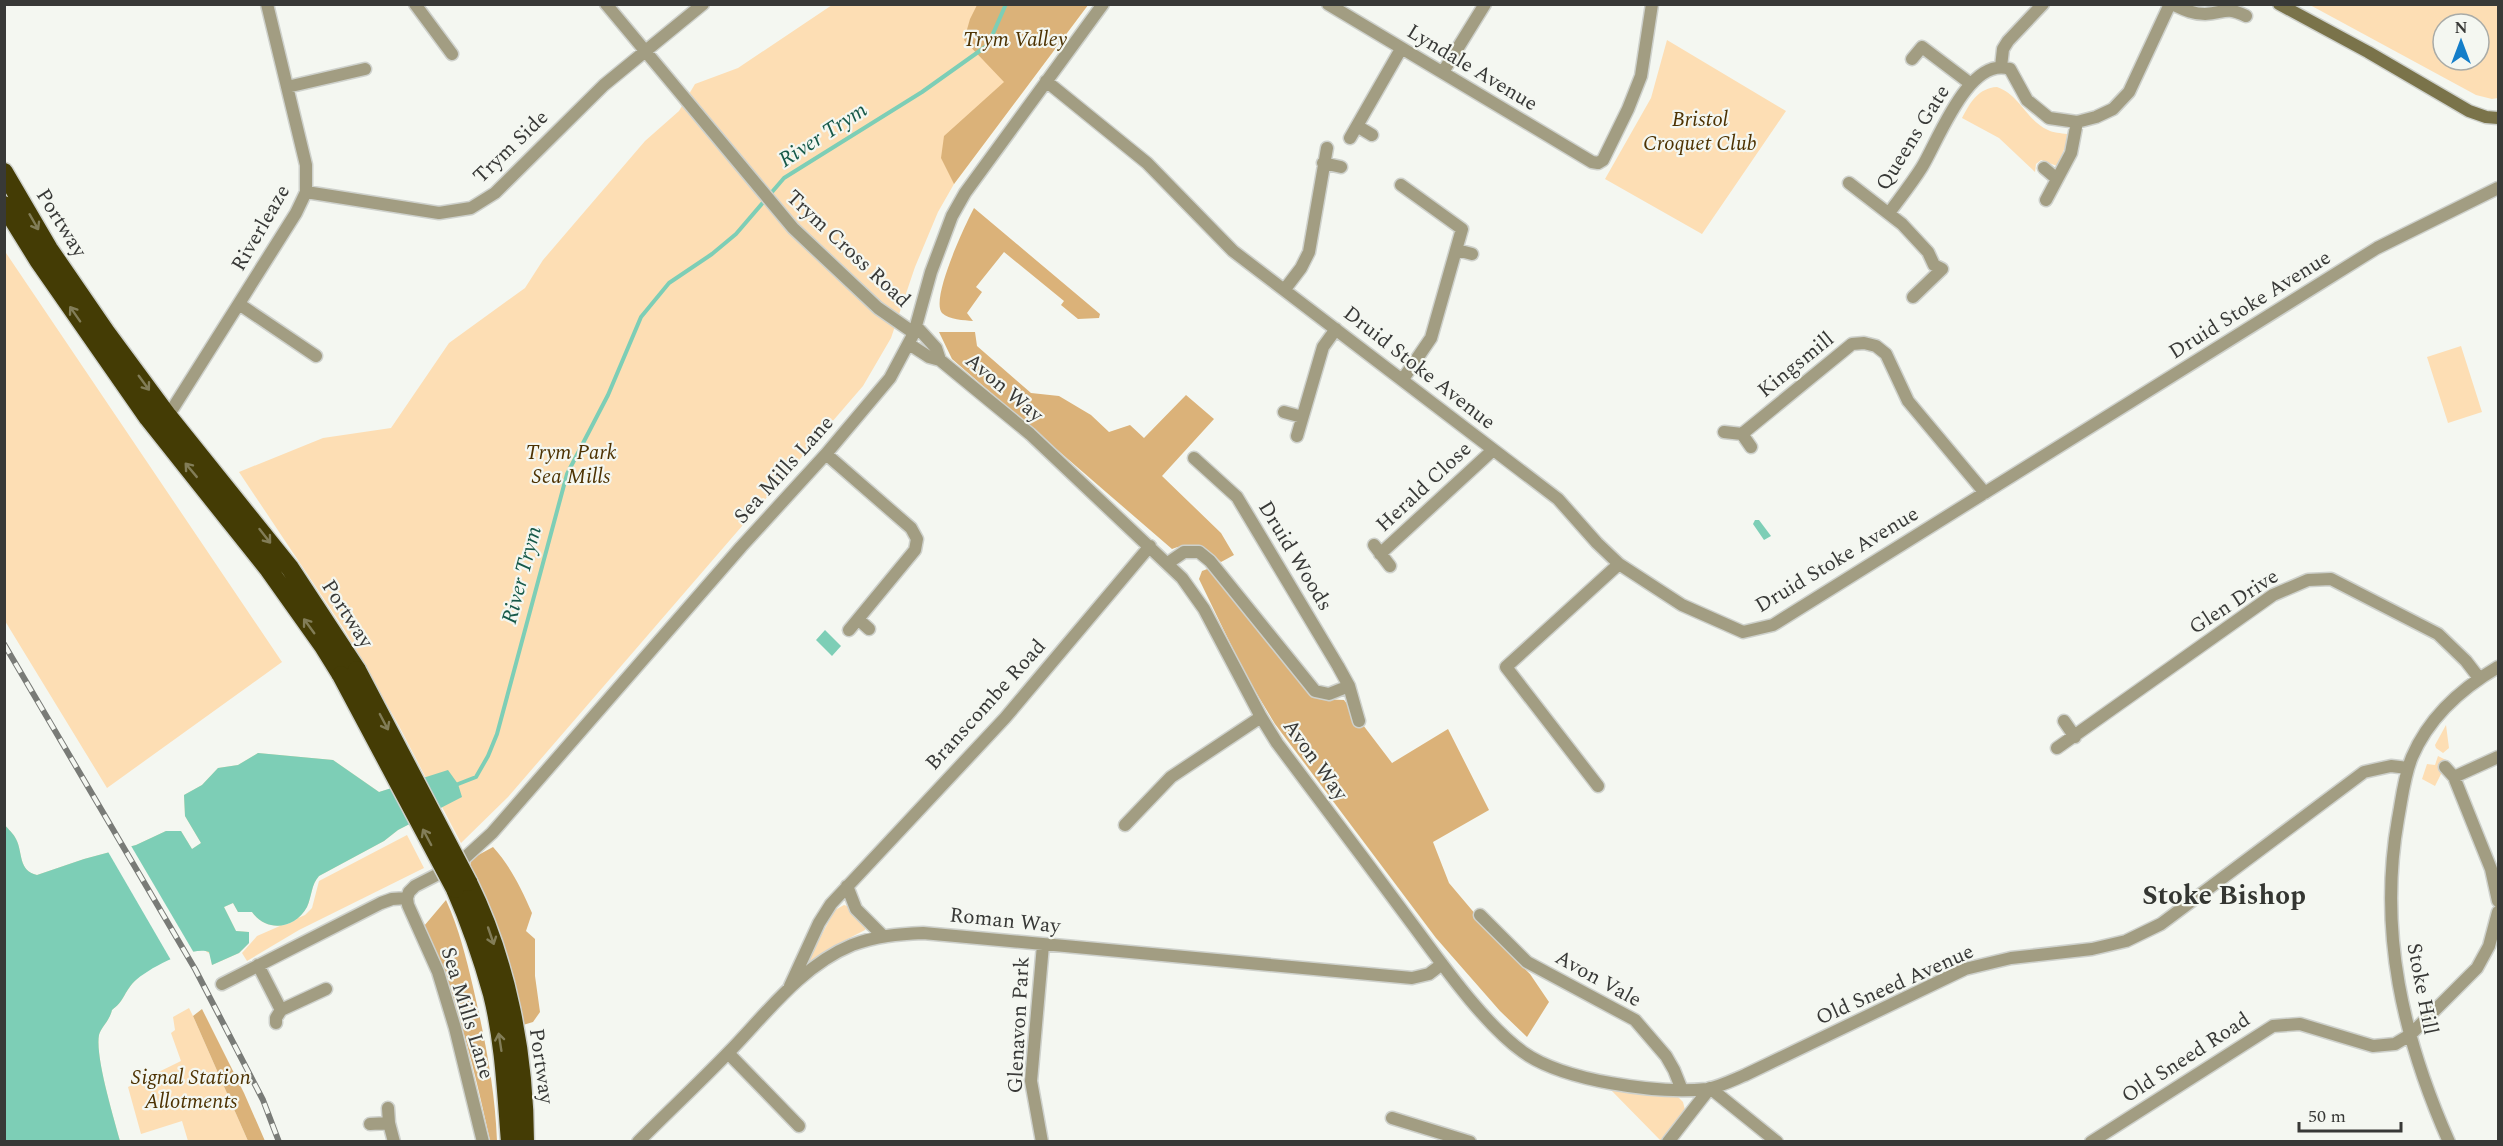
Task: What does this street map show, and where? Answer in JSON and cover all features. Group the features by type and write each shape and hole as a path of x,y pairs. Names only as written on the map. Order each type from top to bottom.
{"highway":[{"name":"Portway","path":"4,172 49,249 168,416 290,568 349,672 462,886 492,936 506,991 521,1070 525,1142"},
{"name":"Portway","path":"4,205 38,260 148,418 269,570 323,646 349,672"},
{"name":"Portway","path":"462,886 492,996 504,1069 510,1142"}],"main road":[{"path":"2280,4 2469,111 2486,117 2499,118"}],"street":[{"name":"Riverleaze","path":"168,416 306,192 306,165 267,4"},
{"path":"415,4 452,54"},
{"name":"Trym Cross Road","path":"606,4 793,228 878,308 913,334"},
{"name":"Trym Side","path":"306,192 439,213 471,208 495,193 604,85 703,4"},
{"name":"Sea Mills Lane","path":"483,1142 452,1016 438,972 408,905 409,892 415,886 458,864 492,833 734,555 826,454 890,378 913,334 931,272 952,216 979,172 1103,4"},
{"name":"Lyndale Avenue","path":"1334,6 1401,49 1592,162 1598,163 1603,160 1641,76 1652,4"},
{"path":"2043,4 2008,41 2003,49 2001,67 2013,72 2027,100 2049,118 2077,122 2113,109 2128,92 2171,4 2190,13 2205,14 2233,9 2246,16"},
{"path":"1443,72 1479,6"},
{"name":"Queens Gate","path":"1912,59 1922,47 1971,84"},
{"path":"1350,138 1401,49"},
{"name":"Queens Gate","path":"1889,213 1921,169 1958,100 1971,84 1989,71 2001,67"},
{"path":"287,87 365,69"},
{"name":"Druid Stoke Avenue","path":"1046,81 1147,163 1233,251 1557,499 1619,564 1682,605 1743,632 1773,625 2376,248 2499,188"},
{"path":"2046,200 2071,153 2077,122"},
{"path":"1357,126 1372,135"},
{"path":"1285,289 1301,268 1308,252 1327,148"},
{"path":"1323,163 1341,167"},
{"path":"2044,168 2057,179"},
{"name":"Queens Gate","path":"1849,183 1889,213 1928,252 1934,265 1942,269 1913,297"},
{"path":"1401,185 1462,229 1431,338 1402,379"},
{"path":"1457,250 1472,254"},
{"path":"238,304 316,356"},
{"path":"1297,436 1323,347 1336,329"},
{"name":"Avon Way","path":"913,334 936,348 940,360"},
{"name":"Avon Way","path":"913,334 929,357 940,360 1030,434 1168,563 1191,590 1204,609 1277,743 1442,964 1494,1026 1513,1044 1537,1060 1567,1073 1595,1080 1682,1090 1710,1089"},
{"name":"Kingsmill","path":"1742,434 1852,344 1864,343 1876,346 1886,354 1908,400 1985,493"},
{"path":"1284,412 1302,417"},
{"path":"1724,432 1742,434 1751,447"},
{"name":"Herald Close","path":"1390,566 1377,549 1493,450"},
{"path":"826,454 911,528 917,539 915,550 849,630"},
{"name":"Druid Woods","path":"1194,458 1238,497 1349,686 1359,721"},
{"name":"Branscombe Road","path":"789,989 819,923 847,886 1005,718 1150,546"},
{"path":"1168,563 1184,552 1199,552 1210,561 1315,691 1329,694 1349,686"},
{"path":"1598,786 1506,666 1619,564"},
{"name":"Glen Drive","path":"2057,748 2273,595 2308,579 2331,579 2438,634 2466,661 2479,678"},
{"path":"858,619 869,629"},
{"name":"Stoke Hill","path":"2449,1142 2410,1035 2399,994 2391,927 2390,896 2395,839 2408,768 2416,749 2434,719 2479,678 2499,667"},
{"path":"1125,825 1171,777 1261,717"},
{"path":"2064,721 2075,737"},
{"path":"2454,777 2499,757"},
{"name":"Old Sneed Avenue","path":"1710,1089 1745,1075 1965,969 2011,958 2092,949 2126,941 2161,924 2364,772 2391,766 2408,768"},
{"path":"2445,767 2454,777 2491,869 2499,901"},
{"path":"847,886 856,909 882,935"},
{"name":"Sea Mills Lane","path":"222,984 381,903 392,899 407,898"},
{"path":"2410,1035 2477,968 2489,946 2499,912"},
{"name":"Avon Vale","path":"1480,915 1527,963 1635,1020 1666,1056 1682,1090"},
{"name":"Roman Way","path":"638,1142 789,989 820,963 851,946 882,935 923,933 1412,978 1430,974 1442,964"},
{"name":"Glenavon Park","path":"1042,1142 1031,1081 1043,945"},
{"path":"258,965 282,1010"},
{"path":"276,1023 276,1018 282,1010 326,989"},
{"name":"Old Sneed Road","path":"2091,1142 2273,1026 2300,1024 2373,1046 2395,1044 2410,1035"},
{"path":"728,1053 799,1126"},
{"path":"1668,1142 1710,1089 1777,1142"},
{"path":"388,1108 394,1142"},
{"path":"1392,1118 1470,1142"},
{"path":"370,1124 389,1123"}],"green space":[{"name":"Trym Park Sea Mills","path":"832,5 1088,5 954,184 938,212 915,267 891,338 863,386 508,797 461,843 442,807 398,830 384,841 319,876 314,883 307,907 302,914 288,924 281,926 265,923 252,912 238,912 233,903 224,907 236,931 249,932 249,943 239,953 212,965 210,954 204,950 195,951 155,966 138,977 112,1010 99,1035 102,1072 120,1141 77,1141 19,1047 26,1040 56,1030 87,1009 119,974 135,950 141,924 170,902 224,871 290,846 314,843 344,826 374,823 437,798 433,792 376,820 344,823 311,841 290,844 225,868 139,921 134,949 124,966 83,1006 50,1027 19,1039 5,1027 4,824 16,839 27,870 37,875 136,845 166,831 181,831 192,849 201,843 185,816 184,795 202,785 218,768 238,765 258,753 333,760 379,792 426,778 344,629 239,472 323,438 391,428 449,343 525,288 543,260 645,141 679,111 695,84 738,68"},
{"name":"Trym Valley","path":"977,5 1088,5 954,184 941,158 944,136 1004,82 964,40"},
{"path":"2310,5 2498,5 2498,98 2492,99 2476,95 2434,72 2491,72 2491,12 2431,12 2431,71"},
{"name":"Bristol Croquet Club","path":"1667,40 1786,111 1702,234 1605,179 1651,98"},
{"path":"1997,87 2012,96 2040,126 2052,132 2067,134 2066,145 2057,166 2041,160 2036,164 2035,172 1999,138 1962,118 1980,93"},
{"path":"974,208 1100,314 1099,318 1078,319 1061,305 1064,301 1004,252 976,287 982,292 967,313 973,321 953,318 942,313 941,293 945,278 957,244"},
{"path":"4,250 282,662 107,788 5,621"},
{"path":"939,332 975,332 977,346 1031,393 1059,396 1091,415 1109,432 1130,425 1144,438 1186,395 1214,419 1162,476 1221,533 1234,555 1221,562 1210,553 1193,545 1172,549 952,359"},
{"path":"2461,346 2482,412 2448,423 2427,357"},
{"path":"1210,568 1304,685 1318,699 1344,700 1392,763 1448,729 1489,810 1433,842 1449,883 1504,948 1530,974 1549,1002 1527,1037 1500,1011 1436,938 1275,724 1245,674 1199,579 1202,571"},
{"path":"2446,725 2449,748 2443,753 2435,745"},
{"path":"2438,756 2448,761 2439,769 2442,772 2435,786 2422,779 2427,764 2435,765"},
{"path":"407,835 424,868 299,930 247,961 242,953 257,936 305,915 312,908 319,881"},
{"path":"493,847 515,878 532,913 526,931 535,939 535,976 540,1012 533,1022 523,1025 512,973 470,868 471,859"},
{"path":"446,900 462,943 482,1026 492,1083 497,1141 490,1141 478,1086 455,1005 424,926"},
{"path":"844,905 850,907 866,928 865,930 830,948 810,963 808,960 835,910"},
{"name":"Signal Station Allotments","path":"189,1008 248,1141 188,1141 182,1121 141,1134 128,1087 181,1061 171,1033 175,1030 173,1017"},
{"path":"202,1009 265,1141 248,1141 193,1016"},
{"path":"1608,1087 1675,1094 1683,1102 1685,1110 1661,1141"}],"shaded area":[{"path":"1755,520 1759,520 1771,536 1764,540 1753,524"},
{"path":"825,630 841,646 832,656 816,640"},
{"path":"258,753 333,760 379,792 448,770 458,784 462,797 398,830 384,841 319,876 314,883 307,907 302,914 288,924 281,926 265,923 252,912 238,912 233,903 224,907 236,931 249,932 249,943 239,953 212,965 209,952 191,952 156,966 132,984 112,1010 99,1035 102,1072 120,1141 5,1141 4,824 16,839 27,870 37,875 136,845 166,831 181,831 192,849 201,843 185,816 184,795 202,785 218,768 238,765"}],"pier":[{"path":"130,844 194,955 172,962 107,850"}],"waterway":[{"name":"River Trym","path":"453,786 476,777 497,734 567,474 608,395 641,317 669,283 712,254 736,234 784,178 922,92 988,45 1006,4"}],"railway":[{"path":"4,644 195,969 263,1100 279,1142"}],"district":[{"name":"Stoke Bishop","path":"2224,896"}]}
